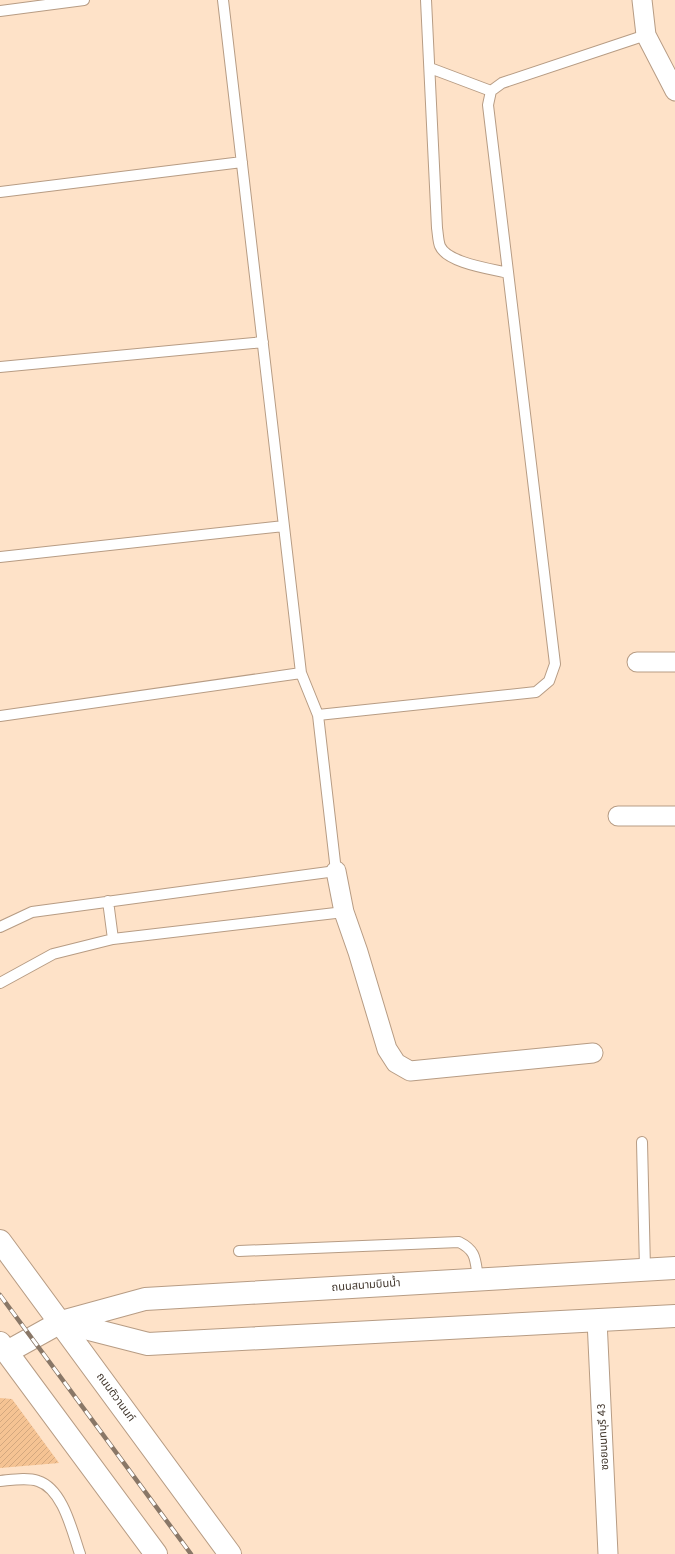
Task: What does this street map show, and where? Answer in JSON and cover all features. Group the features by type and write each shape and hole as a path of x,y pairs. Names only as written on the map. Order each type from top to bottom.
{"main road":[{"name":"ถนนติวานนท์","path":"0,1241 230,1554"},
{"name":"ถนนสนามบินน้ำ","path":"4,1348 61,1322 145,1299 478,1278 675,1268"},
{"path":"61,1322 148,1344 675,1316"},
{"path":"4,1348 156,1554"}],"street":[{"path":"642,0 646,35 675,91"},
{"path":"636,662 675,662"},
{"path":"618,816 675,816"},
{"path":"336,870 344,912 358,952 387,1050 396,1063 410,1071 593,1053"},
{"name":"ซอยนนทบุรี 43","path":"597,1320 608,1554"}],"lane":[{"path":"0,11 84,0"},
{"path":"0,927 32,912 336,870 318,715 301,673 223,0"},
{"path":"426,0 437,228 440,247 447,255 458,260 508,273"},
{"path":"318,715 536,692 549,682 555,664 488,105 491,91 502,84 646,35"},
{"path":"430,68 491,91"},
{"path":"0,192 242,162"},
{"path":"0,367 263,342"},
{"path":"0,556 284,526"},
{"path":"0,716 301,673"},
{"path":"108,901 113,939"},
{"path":"0,983 53,954 113,939 344,912"},
{"path":"642,1142 645,1269"},
{"path":"239,1251 459,1242 468,1246 473,1252 478,1278"},
{"path":"0,1481 37,1480 51,1488 66,1514 80,1554"}],"building":[{"path":"0,1398 12,1399 59,1463 0,1468"}],"railway":[{"path":"0,1295 191,1554"}]}
